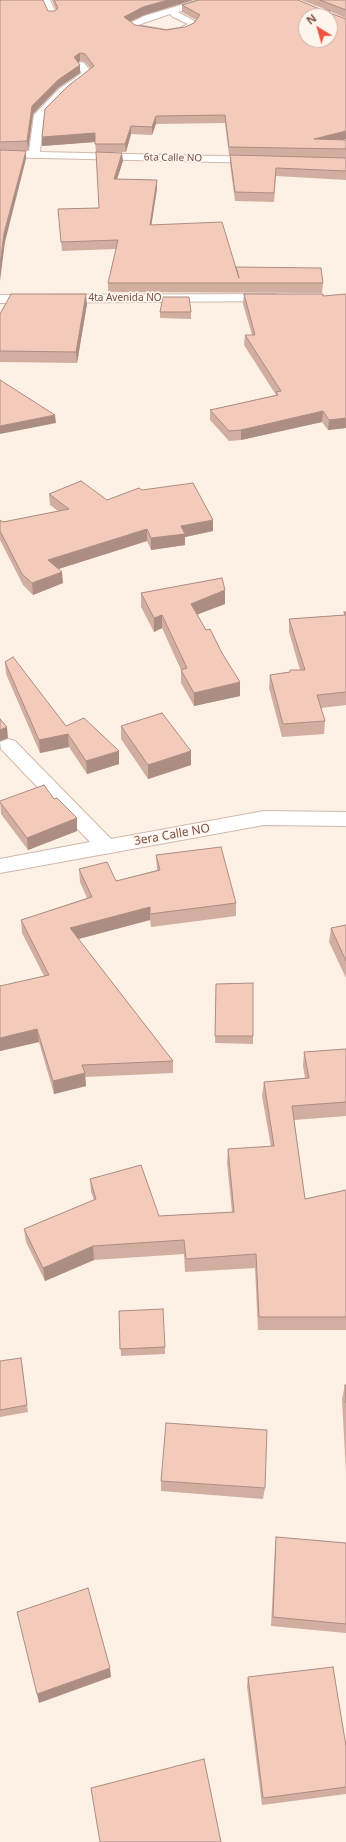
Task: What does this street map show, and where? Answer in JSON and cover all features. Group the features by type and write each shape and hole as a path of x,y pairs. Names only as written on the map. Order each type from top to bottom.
{"street":[{"path":"46,0 52,15"},
{"path":"173,11 176,15 193,23 190,27 182,31 166,33 138,29 130,25 148,18 207,0"},
{"path":"34,154 37,124 40,115 63,90 88,74 81,65"},
{"name":"6ta Calle NO","path":"0,154 274,160"},
{"name":"4ta Avenida NO","path":"0,300 284,298"},
{"path":"8,745 107,847"},
{"name":"3era Calle NO","path":"0,866 264,818 346,819"}],"building":[{"path":"0,0 43,0 48,11 55,11 58,8 54,0 168,0 143,7 124,17 135,25 166,30 185,27 194,23 200,15 182,5 199,0 298,0 317,8 298,8 298,48 338,48 338,16 346,19 346,131 314,139 346,140 346,149 229,147 225,115 156,116 152,127 131,126 125,144 95,144 95,133 42,137 45,109 68,86 94,66 85,54 80,53 74,57 80,65 58,80 32,106 27,141 0,142"},
{"path":"320,0 346,0 346,10"},
{"path":"0,150 26,151 4,233 0,265"},
{"path":"96,152 122,153 114,179 157,180 150,225 222,222 239,278 236,267 321,268 323,283 108,283 118,240 61,242 58,209 99,208"},
{"path":"230,155 346,158 346,171 276,168 274,193 235,192"},
{"path":"11,294 86,294 76,352 0,351 0,314"},
{"path":"244,294 323,294 323,296 346,294 346,418 329,420 323,411 241,430 229,431 210,410 278,395 276,392 281,391 245,335 255,335"},
{"path":"163,297 189,297 191,312 160,312"},
{"path":"0,380 55,415 0,426"},
{"path":"81,481 107,500 139,488 142,490 193,483 213,520 181,526 185,534 151,538 147,529 48,560 62,572 32,583 22,574 0,531 0,520 3,522 69,509 49,494"},
{"path":"222,578 225,590 191,604 206,630 210,629 222,653 240,682 194,693 181,670 187,668 162,615 154,618 141,593"},
{"path":"344,612 346,612 346,692 317,695 325,721 283,724 270,675 290,672 290,670 305,670 289,619 345,615"},
{"path":"13,657 66,726 84,718 119,751 86,761 68,734 39,740 5,662"},
{"path":"162,713 191,751 148,765 121,726"},
{"path":"0,719 7,727 0,730"},
{"path":"44,785 54,799 57,798 77,818 27,838 0,801"},
{"path":"221,847 236,903 150,914 150,907 70,928 173,1061 82,1065 85,1073 53,1081 37,1029 0,1038 0,986 49,975 21,920 92,897 79,869 107,862 116,881 160,870 156,855"},
{"path":"346,925 346,961 331,928"},
{"path":"253,983 253,1036 215,1036 216,984"},
{"path":"346,1049 346,1102 292,1106 305,1199 346,1190 346,1317 259,1317 256,1254 186,1259 184,1240 93,1246 43,1268 24,1229 96,1199 90,1179 141,1165 159,1216 234,1212 228,1149 274,1146 264,1082 309,1078 304,1052"},
{"path":"163,1309 165,1347 120,1349 119,1311"},
{"path":"21,1358 27,1405 0,1410 0,1361"},
{"path":"166,1423 267,1430 265,1488 161,1481"},
{"path":"276,1537 346,1543 346,1624 273,1617"},
{"path":"88,1588 110,1668 37,1694 17,1612"},
{"path":"333,1667 346,1746 346,1787 263,1798 248,1677"},
{"path":"204,1759 221,1842 100,1842 91,1788"}]}
